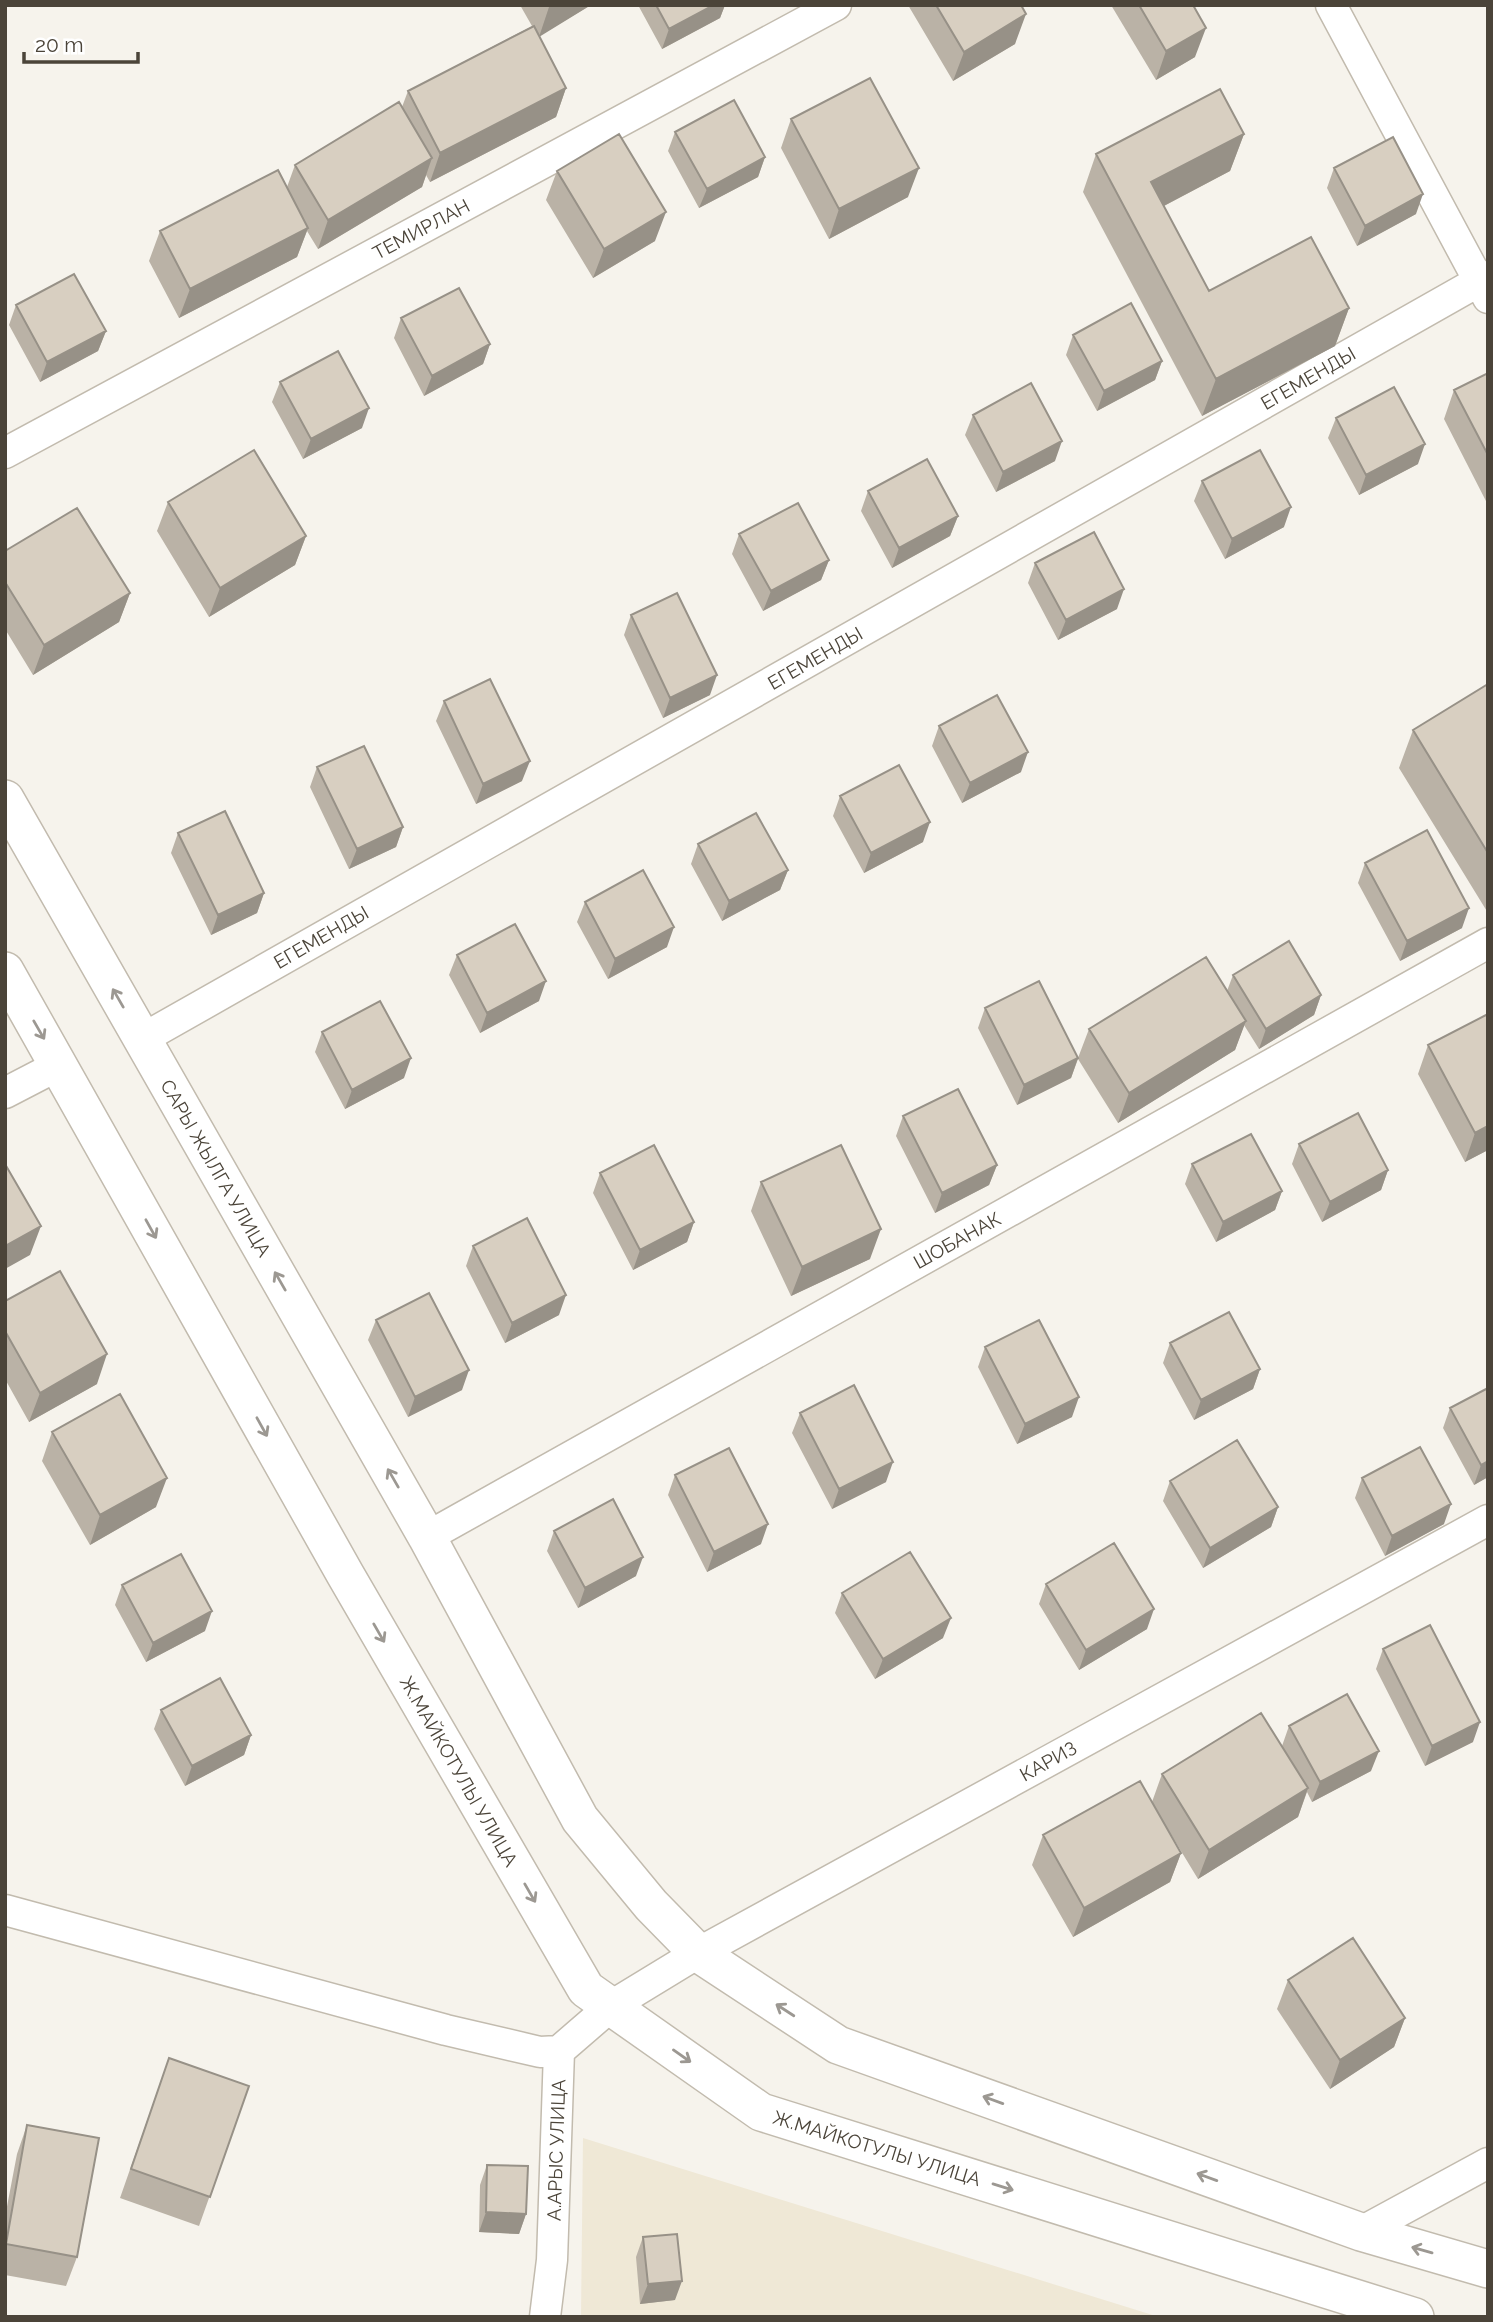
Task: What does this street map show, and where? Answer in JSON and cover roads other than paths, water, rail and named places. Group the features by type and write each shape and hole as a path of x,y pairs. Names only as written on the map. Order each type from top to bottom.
{"street":[{"name":"ТЕМИРЛАН","path":"5,453 836,5"},
{"path":"1331,5 1485,285"},
{"name":"ЕГЕМЕНДЫ","path":"142,1039 1485,285"},
{"name":"САРЫ ЖЫЛГА УЛИЦА","path":"5,799 427,1537"},
{"name":"ШОБАНАК","path":"427,1537 1488,943"},
{"path":"5,971 60,1065 5,1093"},
{"name":"Ж.МАЙКОТУЛЫ УЛИЦА","path":"60,1065 345,1574 586,1989 761,2112 1415,2317"},
{"name":"КАРИЗ","path":"611,2006 698,1954 1488,1520"},
{"path":"427,1537 580,1819 651,1905 698,1954 838,2045 1360,2232 1488,2269"},
{"path":"5,1910 433,2027 540,2052 559,2051"},
{"name":"А.АРЫС УЛИЦА","path":"545,2317 552,2260 559,2051 611,2006"},
{"path":"1360,2232 1488,2163"}]}
